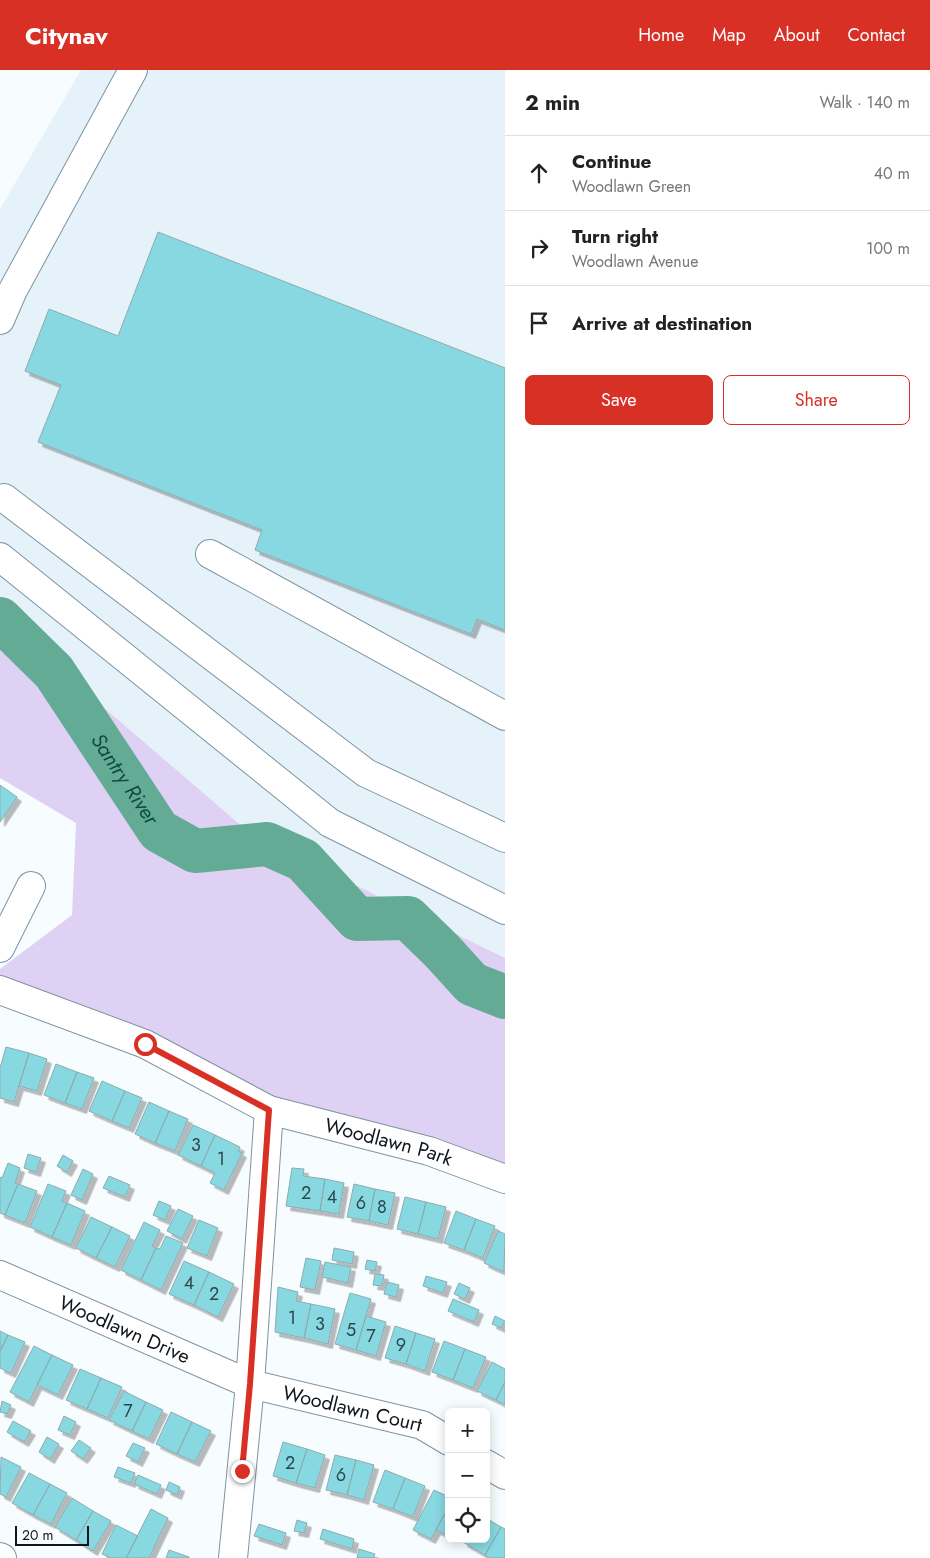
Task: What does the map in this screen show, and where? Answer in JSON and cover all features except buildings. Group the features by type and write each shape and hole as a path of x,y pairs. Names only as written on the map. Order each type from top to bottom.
{"street":[{"path":"0,320 12,290 133,70"},
{"path":"4,498 366,773 505,838"},
{"path":"210,554 505,716"},
{"path":"0,557 330,823 505,910"},
{"path":"0,948 31,886"},
{"name":"Woodlawn Park","path":"0,990 145,1044 269,1110 429,1151 505,1180"},
{"path":"233,1558 250,1384 269,1110"},
{"name":"Woodlawn Drive","path":"0,1276 250,1384"},
{"name":"Woodlawn Court","path":"250,1384 422,1425 445,1439"},
{"path":"490,1466 505,1475"}],"shaded area":[{"path":"81,70 505,70 505,963 264,845 95,700 0,608 0,209"},
{"path":"0,596 95,700 264,845 300,862 302,859 505,958 505,1169 280,1100 0,990 0,969 72,915 76,823 0,778"}],"waterway":[{"name":"Santry River","path":"0,619 54,672 159,831 195,851 267,844 303,860 357,919 408,918 472,984 505,997"}],"route":[{"path":"145,1044 269,1110 242,1471"}]}
